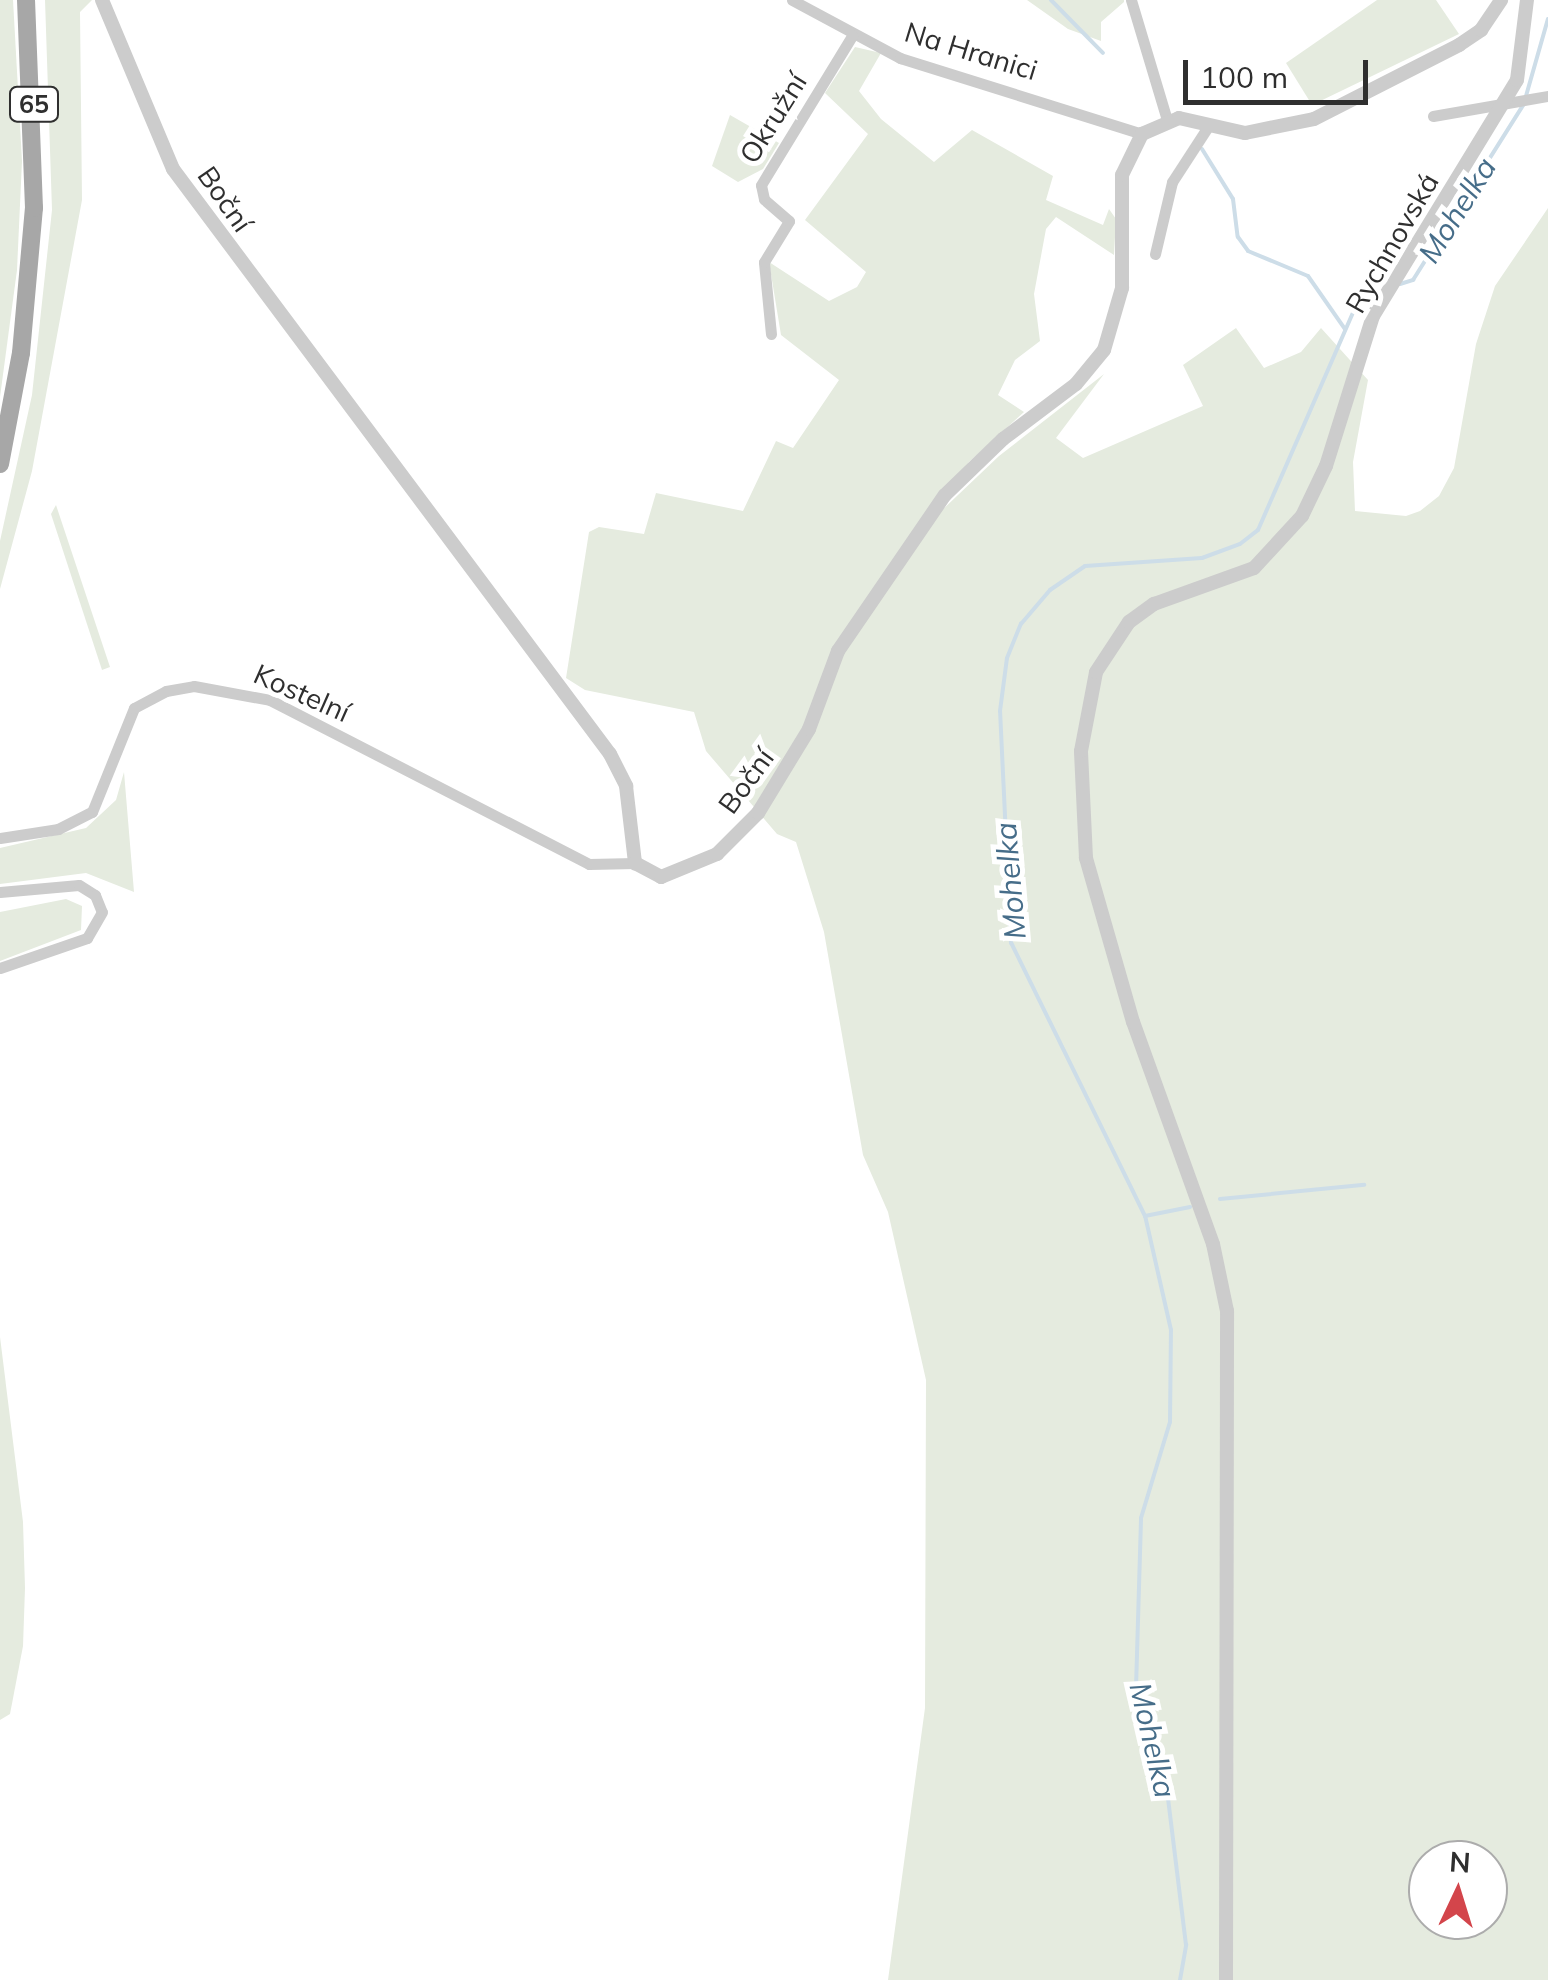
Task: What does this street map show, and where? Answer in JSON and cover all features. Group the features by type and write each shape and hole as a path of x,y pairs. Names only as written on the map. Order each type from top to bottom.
{"main road":[{"name":"65","path":"0,464 21,353 34,208 26,0"}],"street":[{"name":"Boční","path":"102,0 173,169 610,754 626,786 634,863 650,876 674,876 718,854 740,833 802,743 838,651 945,494 1076,384 1104,350 1122,288 1122,175 1142,134"},
{"name":"Na Hranici","path":"792,0 852,36 929,68 1142,134"},
{"path":"1131,0 1168,120"},
{"path":"1142,134 1168,120 1246,132 1314,119 1460,45 1482,30 1501,0"},
{"name":"Rychnovská","path":"1226,1980 1227,1311 1214,1244 1134,1022 1086,858 1081,751 1096,672 1129,622 1154,604 1254,568 1302,516 1326,466 1385,292 1518,101 1527,0"},
{"name":"Okružní","path":"771,334 764,262 789,222 762,195 760,185 852,36"},
{"path":"1433,116 1548,96"},
{"path":"1155,254 1172,182 1209,125"},
{"name":"Kostelní","path":"0,838 78,823 92,812 134,708 166,691 209,686 270,700 589,864 634,863"},
{"path":"0,892 79,885 96,894 102,912 87,938 0,968"}],"shaded area":[{"path":"0,0 13,0 22,161 17,270 0,397"},
{"path":"45,0 92,0 80,12 82,200 32,471 0,589 0,541 32,395 52,210"},
{"path":"1027,0 1124,2 1101,22 1101,41 1068,29"},
{"path":"1377,0 1436,0 1459,34 1312,105 1286,63"},
{"path":"855,47 881,53 859,91 881,119 934,162 972,130 1053,176 1046,200 1103,225 1109,209 1116,219 1114,255 1056,217 1046,229 1034,294 1040,341 1015,360 998,395 1024,412 969,462 938,514 999,456 1104,374 1056,438 1083,458 1203,406 1183,365 1236,328 1264,368 1301,352 1321,328 1368,380 1353,462 1355,511 1406,516 1420,511 1439,496 1454,468 1476,344 1495,286 1548,208 1548,1980 888,1980 925,1708 926,1380 888,1212 863,1155 824,932 796,842 777,834 706,751 694,712 585,690 566,678 589,532 599,527 644,534 656,493 743,511 776,441 793,448 839,380 781,335 769,262 829,301 857,287 866,272 805,220 868,134 825,93"},
{"path":"730,115 779,143 763,169 738,182 712,166"},
{"path":"56,505 110,667 102,670 51,514"},
{"path":"124,772 134,892 86,873 0,884 0,848 86,828 116,800"},
{"path":"66,899 82,906 81,930 0,961 0,912"},
{"path":"0,1337 23,1522 25,1588 23,1646 10,1714 0,1720"}],"waterway":[{"path":"1051,0 1103,53"},
{"name":"Mohelka","path":"1526,96 1548,19"},
{"name":"Mohelka","path":"1400,284 1413,280 1523,105"},
{"path":"1202,149 1233,199 1238,237 1248,251 1308,276 1345,329"},
{"name":"Mohelka","path":"1180,1980 1186,1945 1168,1799 1136,1688 1141,1518 1170,1422 1171,1330 1145,1216 1011,943 1000,711 1007,658 1021,624 1050,590 1085,566 1202,558 1240,544 1258,530 1361,294 1371,278 1391,282"},
{"path":"1220,1199 1364,1185"},
{"path":"1145,1216 1190,1207"}]}
